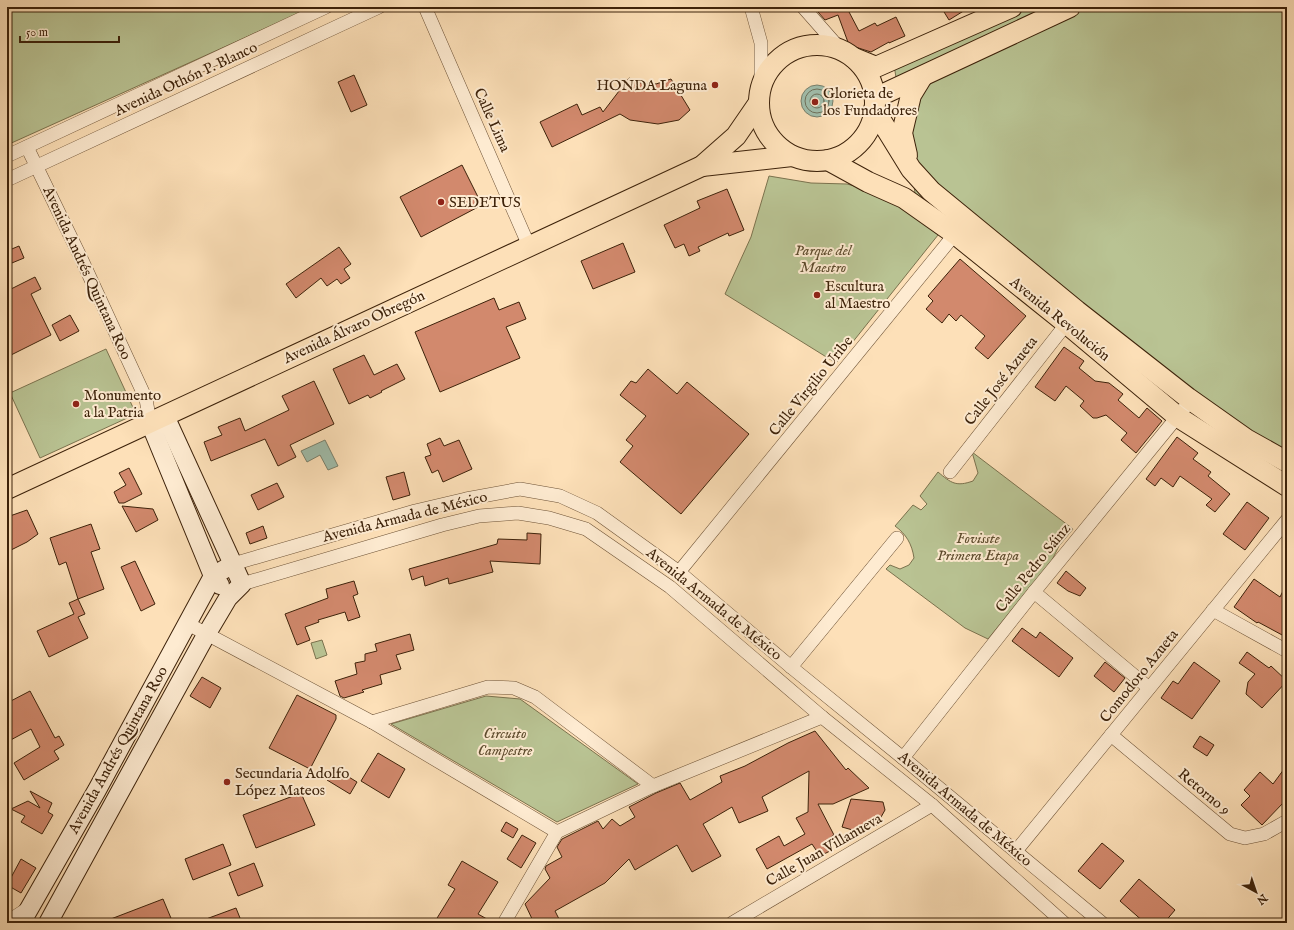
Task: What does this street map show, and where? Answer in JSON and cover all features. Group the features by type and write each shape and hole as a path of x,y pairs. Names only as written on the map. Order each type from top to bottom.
{"main road":[{"name":"Avenida Álvaro Obregón","path":"7,489 702,166 736,136 760,94 770,68 784,55 802,47 821,45 847,54 876,67 1012,7"},
{"path":"847,54 864,69 871,83 875,104 922,77 1070,7"},
{"path":"911,169 902,133 911,95 922,77"},
{"name":"Avenida Álvaro Obregón","path":"760,94 761,120 768,135 778,147 792,156 810,161 828,160 845,154 859,142 870,127 875,104"},
{"name":"Avenida Revolución","path":"875,104 911,169 961,227 1072,317 1246,439 1287,462"},
{"name":"Avenida Álvaro Obregón","path":"702,166 792,156"},
{"name":"Avenida Revolución","path":"828,160 868,182 904,198 961,227"},
{"name":"Avenida Revolución","path":"1072,317 1178,417 1287,486"},
{"name":"Avenida Andrés Quintana Roo","path":"48,923 206,635 228,598 242,584 157,419"},
{"name":"Avenida Andrés Quintana Roo","path":"157,419 213,576 228,598"},
{"name":"Avenida Armada de México","path":"213,576 233,564"},
{"name":"Avenida Andrés Quintana Roo","path":"21,923 97,790 213,576"}],"street":[{"name":"Avenida Othón P. Blanco","path":"7,156 326,7"},
{"name":"Avenida Othón P. Blanco","path":"7,180 379,7"},
{"name":"Calle Lima","path":"425,7 529,246"},
{"path":"751,7 761,43 760,94"},
{"path":"803,7 847,54"},
{"name":"Avenida Andrés Quintana Roo","path":"27,147 146,399 157,419"},
{"name":"Calle Virgilio Uribe","path":"679,572 961,227"},
{"name":"Calle José Azueta","path":"950,472 1072,317"},
{"name":"Calle Pedro Sáinz","path":"904,758 1034,592 1191,400"},
{"name":"Avenida Armada de México","path":"233,564 415,511 466,499 520,489 560,496 597,513 679,572 790,668 904,758 1102,923"},
{"name":"Avenida Armada de México","path":"242,584 442,525 479,516 518,513 549,518 586,529 670,587 822,717 932,805 1064,923"},
{"name":"Comodoro Azueta","path":"1016,851 1287,520"},
{"path":"790,668 897,538"},
{"path":"1034,592 1149,688"},
{"path":"1213,610 1287,652"},
{"path":"188,624 206,635 372,722 557,832"},
{"path":"372,722 488,687 514,688 535,697 653,786"},
{"path":"504,923 557,832 653,786 822,717"},
{"name":"Retorno 9","path":"1111,735 1230,834 1245,838 1264,834 1287,821"},
{"name":"Calle Juan Villanueva","path":"732,923 932,805"},
{"path":"7,922 30,907"}],"green space":[{"path":"7,7 313,7 7,145"},
{"name":"Parque del Maestro","path":"988,7 1287,7 1287,483 1216,446 942,230 836,363 725,294 751,237 769,176 811,183 847,184 891,196 918,211 892,53"},
{"path":"106,349 136,414 40,458 10,393"},
{"name":"Fovisste Primera Etapa","path":"972,452 1073,529 1059,546 1052,560 988,639 965,628 886,569 890,565 900,569 909,565 914,558 912,548 908,540 895,526 913,505 921,510 927,504 920,496 938,472 954,483 962,484 973,481 978,473"},
{"path":"322,640 327,655 316,659 311,643"},
{"name":"Circuito Campestre","path":"486,696 520,699 638,784 557,822 391,724"}],"water":[{"path":"814,85 820,85 830,92 833,101 832,107 826,114 820,117 814,117 804,110 801,104 801,98 808,88"},
{"path":"325,440 338,466 328,470 320,455 307,462 301,451"}],"building":[{"path":"825,7 856,7 848,10 859,31 875,23 877,26 896,17 905,36 889,42 871,52 849,45 838,15 825,20 818,12 817,10"},
{"path":"941,7 970,7 949,20"},
{"path":"354,75 367,105 351,112 338,82"},
{"path":"629,78 641,83 656,84 671,79 690,110 679,120 658,124 630,120 620,114 552,147 540,122 577,104 582,115 600,107 603,112"},
{"path":"462,165 482,205 421,237 400,197"},
{"path":"727,189 744,230 729,236 728,233 698,247 700,251 689,256 684,244 675,248 664,225 700,208 697,201"},
{"path":"623,243 635,272 593,289 581,261"},
{"path":"19,246 24,258 7,265 7,251"},
{"path":"339,247 351,264 344,269 350,278 341,284 337,279 327,286 321,278 296,298 286,284"},
{"path":"960,259 1026,316 988,359 975,348 985,336 961,315 956,321 949,314 942,323 926,309 933,301 928,296"},
{"path":"35,277 41,289 31,294 51,335 7,357 7,291"},
{"path":"494,298 499,310 519,302 526,319 506,327 520,358 440,392 415,332"},
{"path":"70,315 79,331 60,341 52,325"},
{"path":"1064,347 1084,361 1079,368 1095,381 1109,383 1123,394 1118,400 1139,418 1147,408 1162,421 1136,453 1121,440 1127,433 1106,415 1093,418 1080,406 1084,401 1066,386 1055,401 1035,387"},
{"path":"364,355 374,375 397,364 405,379 370,398 368,395 349,404 333,369"},
{"path":"648,369 677,394 687,382 749,434 681,514 620,462 633,446 626,440 646,416 620,395 631,381 636,383"},
{"path":"314,381 334,424 290,445 296,457 278,466 265,439 211,461 204,442 222,435 218,427 240,418 245,431 289,410 282,396"},
{"path":"1177,437 1198,453 1193,459 1211,472 1208,476 1230,494 1215,512 1206,505 1212,499 1180,476 1173,487 1161,478 1155,486 1146,479"},
{"path":"440,438 444,446 459,440 472,469 443,482 438,470 432,473 425,457 431,455 427,444"},
{"path":"129,468 142,494 124,503 119,503 114,492 126,485 119,473"},
{"path":"404,472 410,495 393,500 386,477"},
{"path":"277,483 284,497 258,510 251,495"},
{"path":"1247,502 1269,518 1245,550 1223,534"},
{"path":"122,506 153,509 158,520 136,532"},
{"path":"27,510 38,534 27,542 7,552 7,517"},
{"path":"91,524 100,549 91,552 104,589 78,599 66,562 59,565 50,538"},
{"path":"263,526 267,538 250,544 246,533"},
{"path":"527,533 541,534 540,564 490,561 493,572 449,584 448,578 425,586 423,576 412,580 409,569 497,544 498,539 527,540"},
{"path":"135,561 155,604 141,611 121,567"},
{"path":"1066,571 1086,588 1080,596 1068,591 1057,583"},
{"path":"1254,579 1280,597 1287,583 1287,630 1284,636 1258,622 1257,623 1234,607"},
{"path":"354,581 358,594 353,596 360,617 348,621 345,612 318,620 319,622 305,627 310,640 297,645 285,614 328,598 326,589"},
{"path":"78,599 85,614 78,617 88,638 49,657 37,631 74,614 69,603"},
{"path":"1022,628 1036,638 1040,632 1073,658 1059,677 1012,641"},
{"path":"410,634 414,650 396,655 401,669 380,675 382,684 362,690 364,692 344,698 340,696 335,681 357,674 355,663 365,661 365,654 377,651 375,644"},
{"path":"1247,652 1269,668 1271,666 1287,681 1262,708 1246,694 1248,682 1255,674 1239,663"},
{"path":"1105,662 1125,678 1114,692 1094,676"},
{"path":"1194,662 1220,681 1192,719 1161,698 1173,681 1178,684"},
{"path":"202,677 221,688 210,708 190,696"},
{"path":"30,691 55,738 59,736 64,745 54,751 59,759 24,780 14,763 40,747 31,729 7,742 7,703"},
{"path":"297,695 336,715 336,719 310,769 269,748"},
{"path":"815,731 846,770 848,768 869,788 833,804 818,804 834,835 827,840 832,850 820,856 812,844 767,869 756,849 779,836 784,846 805,834 796,818 808,812 809,771 762,797 768,811 739,823 732,807 703,824 721,856 692,872 677,845 635,870 629,859 605,883 555,911 561,923 534,923 525,904 550,878 545,869 546,866 562,857 557,847 562,839 598,821 603,829 612,819 620,826 635,817 629,807 680,783 690,800 722,782 720,776 745,766 788,743"},
{"path":"1200,736 1214,745 1207,756 1193,747"},
{"path":"378,753 405,769 389,798 361,781"},
{"path":"1287,765 1287,790 1284,788 1283,803 1262,825 1241,805 1250,796 1244,790 1260,772 1273,784"},
{"path":"334,768 357,782 350,794 327,780"},
{"path":"30,791 52,803 48,812 53,815 42,834 21,822 25,816 11,809 28,801 40,808"},
{"path":"301,793 315,825 256,848 243,815"},
{"path":"851,799 883,802 885,810 876,826 869,826 863,833 842,827"},
{"path":"506,822 518,829 513,838 501,831"},
{"path":"522,835 536,843 521,868 507,859"},
{"path":"1102,843 1124,861 1100,889 1078,871"},
{"path":"223,844 231,865 193,880 185,859"},
{"path":"21,859 36,868 21,893 7,885"},
{"path":"462,861 498,882 478,914 494,923 434,923 455,889 448,885"},
{"path":"254,863 263,886 238,896 229,873"},
{"path":"1139,879 1175,910 1164,923 1145,923 1120,901"},
{"path":"163,899 173,923 103,923 103,922"},
{"path":"236,908 242,923 198,922"}],"place":[{"name":"HONDA Laguna","path":"715,85"},
{"name":"Glorieta de los Fundadores","path":"815,102"},
{"name":"SEDETUS","path":"441,202"},
{"name":"Escultura al Maestro","path":"817,295"},
{"name":"Monumento a la Patria","path":"76,404"},
{"name":"Secundaria Adolfo López Mateos","path":"227,782"}]}
